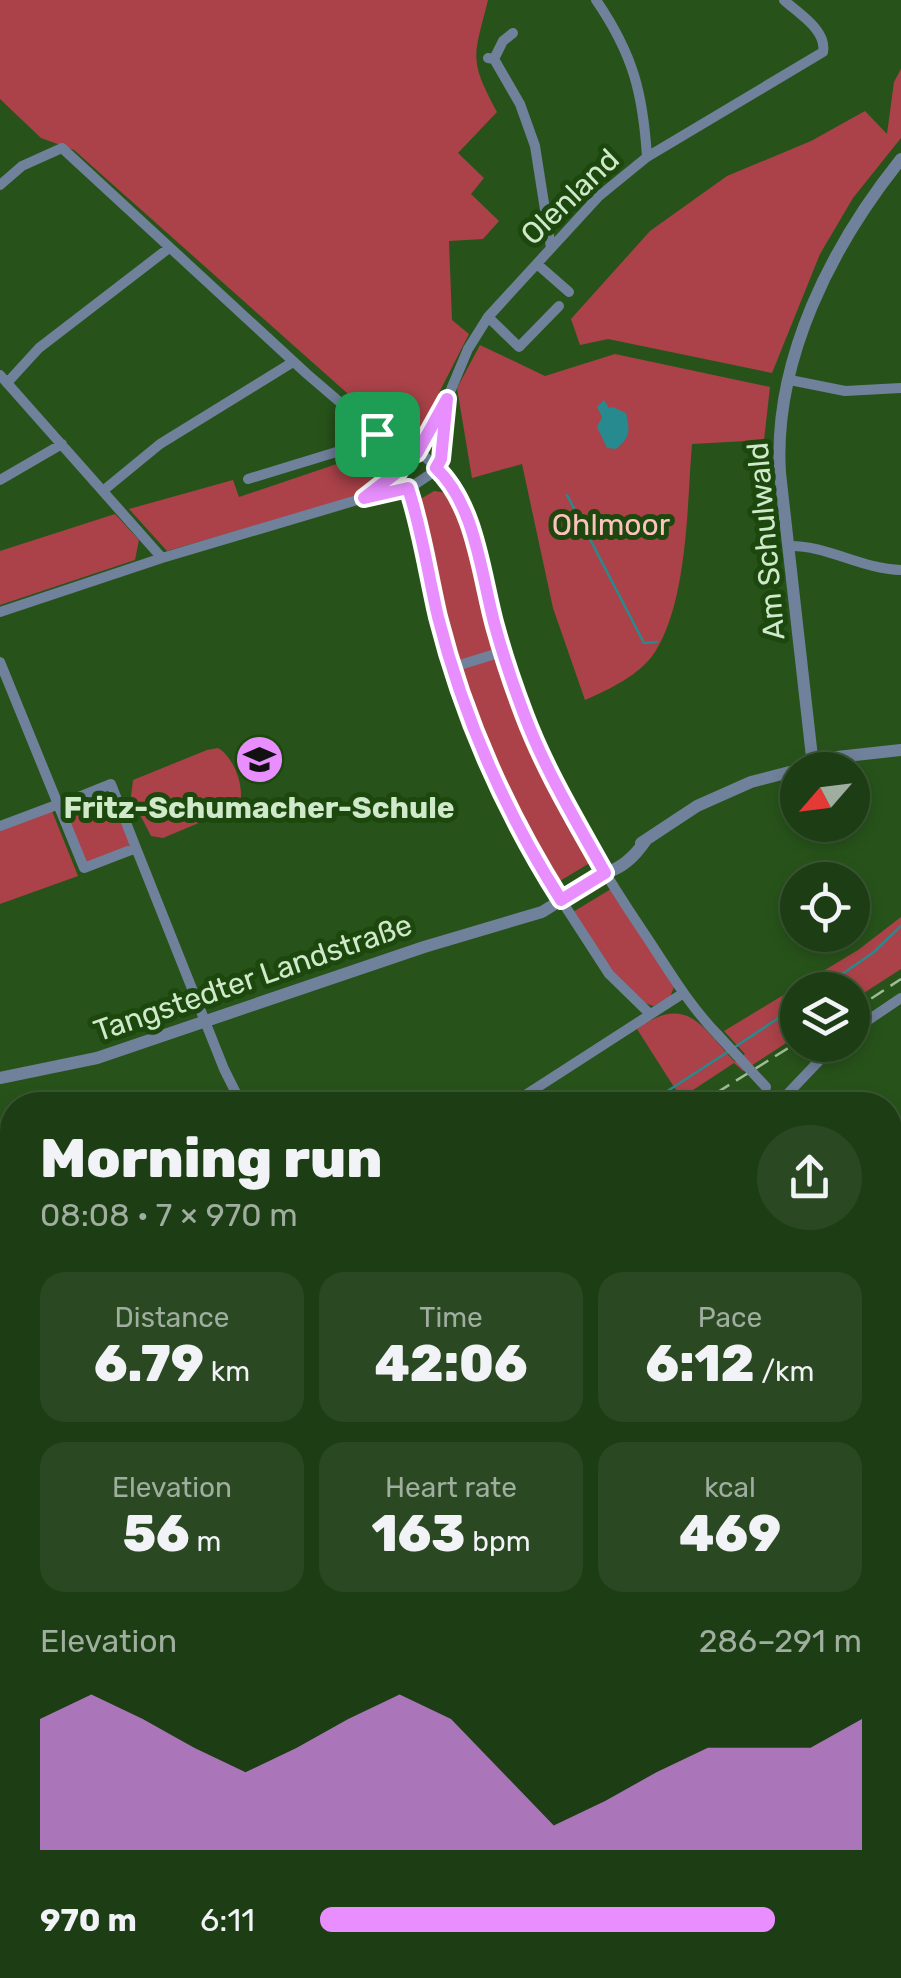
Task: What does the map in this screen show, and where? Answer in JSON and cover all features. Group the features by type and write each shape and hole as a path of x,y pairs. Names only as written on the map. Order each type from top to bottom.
{"street":[{"path":"596,0 621,39 638,78 648,157"},
{"name":"Olenland","path":"406,475 488,316 598,197 648,157 818,56 824,46 820,33 784,0"},
{"path":"513,32 491,58 520,104 536,146 551,248"},
{"path":"0,184 22,166 62,148 377,434 406,475 452,667 481,746 522,832 561,900 609,974 650,1014"},
{"name":"Am Schulwald","path":"811,752 779,457 781,425 790,380 812,310 834,261 901,159"},
{"path":"162,558 4,379 169,248"},
{"path":"537,264 568,292"},
{"path":"488,316 519,347 559,306"},
{"path":"104,490 160,444 294,362"},
{"path":"790,380 846,391 901,388"},
{"name":"Olenland","path":"436,468 441,459 447,399"},
{"path":"248,479 370,442 377,434 384,434 417,453 445,476 467,518 502,652 551,776 605,873 682,994 770,1092"},
{"path":"0,480 62,444"},
{"path":"0,612 162,558 364,498 406,475 436,468"},
{"path":"364,498 406,475"},
{"path":"788,546 807,546 866,566 901,570"},
{"path":"452,667 502,652"},
{"path":"0,662 84,868 136,848"},
{"name":"Tangstedter Landstraße","path":"870,756 901,750"},
{"name":"Tangstedter Landstraße","path":"0,1078 97,1058 520,916 548,900 561,900 605,873 611,864 687,811 723,793 780,776"},
{"path":"0,826 111,784 236,1092"},
{"path":"530,1092 682,994"},
{"path":"870,1022 895,1007 901,998"},
{"path":"791,1092 818,1062"}],"green space":[{"path":"0,0 488,0 476,57 481,80 497,112 458,153 484,178 471,194 499,221 483,239 449,241 452,320 469,334 421,428 406,430 365,409 74,150 41,138 0,99"},
{"path":"901,69 901,138 853,198 820,254 772,373 608,339 580,345 571,319 650,231 727,176 811,141 865,111 887,134 894,82"},
{"name":"Ohlmoor","path":"480,345 545,376 615,354 770,387 764,440 692,444 684,551 666,631 641,668 585,700 553,608 522,464 472,478 457,388"},
{"path":"381,449 388,470 378,482 351,498 167,551 129,509 233,480 239,497"},
{"path":"434,491 447,493 463,519 496,644 593,861 555,884 487,746 454,651 417,501"},
{"path":"115,514 139,540 135,560 0,605 0,551"},
{"path":"218,748 237,774 239,806 163,838 151,836 131,797 133,780"},
{"path":"110,793 131,845 85,863 64,811"},
{"path":"52,811 78,876 0,904 0,830"},
{"path":"611,889 674,987 670,997 654,1006 642,1001 619,980 573,912"},
{"path":"901,917 901,969 870,989 870,972 822,972 855,952 870,952 870,941"},
{"path":"780,997 780,1047 743,1071 734,1063 690,1092 677,1092 637,1029 654,1019 681,1014 702,1026 735,1062 745,1054 724,1031"}],"water":[{"path":"604,400 609,408 626,413 628,433 616,449 607,448 597,427 602,417 597,407"}],"waterway":[{"path":"567,495 644,643 657,642"},
{"path":"845,972 901,926"},
{"path":"735,1047 780,1017"},
{"path":"666,1092 729,1051"}],"railway":[{"path":"870,999 901,979"},
{"path":"718,1092 780,1053"}],"place":[{"name":"Fritz-Schumacher-Schule","path":"259,759"}],"route":[{"path":"447,399 441,459 436,468 445,476 467,518 502,652 524,715 551,776 605,873 561,900 522,832 468,712 438,617 408,488 364,498 400,470 377,434 384,434 417,453 447,399"}]}
